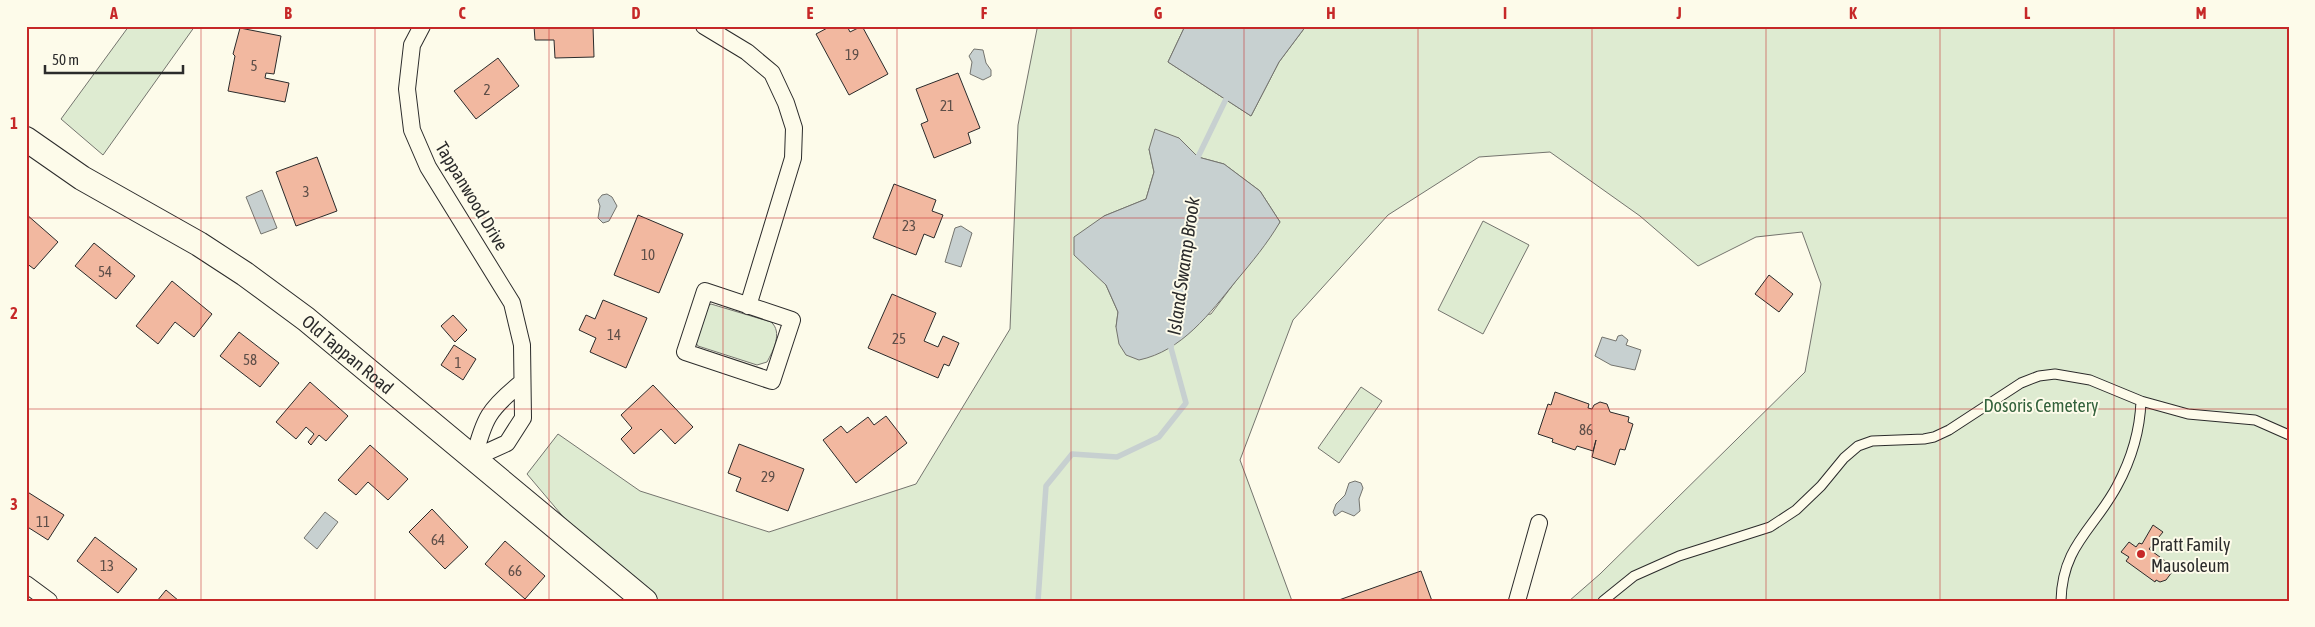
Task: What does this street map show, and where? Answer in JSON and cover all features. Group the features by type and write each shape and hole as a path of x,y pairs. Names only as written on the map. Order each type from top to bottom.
{"street":[{"name":"Tappanwood Drive","path":"422,26 412,45 408,81 412,130 428,167 512,302 522,344 522,418 507,442 474,458"},
{"path":"704,26 747,52 772,74 786,103 794,128 793,158 748,306"},
{"name":"Old Tappan Road","path":"26,139 82,178 199,244 245,274 306,319 645,601"},
{"path":"705,292 748,306 792,320 772,381 685,352 705,292"},
{"path":"474,458 482,426 498,402 521,383"},
{"path":"1517,601 1539,523"},
{"path":"26,584 49,601"}],"lane":[{"path":"1604,601 1634,576 1679,556 1770,527 1796,510 1821,486 1844,458 1858,446 1872,441 1934,437 1949,430 2022,383 2039,376 2055,374 2090,380 2141,401 2188,414 2255,420 2289,435"},
{"path":"2061,601 2061,586 2070,555 2117,486 2134,447 2140,418 2141,401"}],"green space":[{"path":"129,26 195,26 103,155 61,119"},
{"name":"Dosoris Cemetery","path":"1040,26 1185,26 1168,62 1251,116 1279,62 1306,26 2289,26 2289,601 1569,601 1600,574 1805,372 1821,284 1802,232 1756,237 1698,266 1640,216 1550,152 1479,157 1388,215 1293,320 1240,460 1292,601 644,601 571,526 527,474 558,434 640,491 769,532 916,484 1010,329 1018,125 1037,29","holes":["1179,138 1198,157 1224,164 1260,191 1280,222 1211,314 1116,327 1118,312 1106,285 1104,216 1146,199 1154,172 1149,149"]},
{"path":"1483,221 1529,245 1483,334 1438,310"},
{"path":"711,304 771,322 775,326 776,342 767,362 757,365 698,346 696,343 708,306"},
{"path":"1361,387 1382,401 1339,463 1318,448"}],"water":[{"path":"1185,26 1306,26 1279,62 1251,116 1168,62"},
{"path":"974,49 983,50 986,63 991,70 991,76 983,80 970,74 972,62 969,56"},
{"path":"1155,129 1179,138 1198,157 1224,164 1260,191 1280,222 1254,260 1216,306 1194,329 1169,348 1139,360 1126,355 1119,344 1116,327 1118,312 1106,285 1074,255 1074,237 1104,216 1146,199 1154,172 1149,149"},
{"path":"262,190 277,228 261,234 246,197"},
{"path":"607,194 612,197 617,206 609,221 603,223 598,218 600,206 598,200 602,195"},
{"path":"961,226 972,233 961,267 945,262 955,228"},
{"path":"1622,335 1628,340 1626,345 1641,350 1635,370 1611,365 1595,356 1602,337 1616,341 1618,336"},
{"path":"1355,481 1361,483 1363,488 1359,499 1360,511 1354,516 1342,511 1335,516 1333,512 1336,504 1345,495 1349,483"},
{"path":"325,512 338,522 317,549 304,538"}],"building":[{"path":"534,26 593,26 594,57 555,58 554,40 535,40"},
{"path":"831,26 847,26 850,32 862,26 888,74 849,95 816,34"},
{"path":"240,28 281,36 274,74 266,73 265,78 289,83 285,102 228,91 235,56 233,54"},
{"path":"498,58 519,86 476,119 454,91"},
{"path":"958,73 980,128 968,133 971,143 934,158 921,124 928,121 916,89"},
{"path":"317,157 337,211 296,226 276,172"},
{"path":"894,184 936,200 932,211 943,215 934,238 924,234 916,255 873,238"},
{"path":"26,214 58,242 34,269 26,263"},
{"path":"638,215 683,234 659,293 614,275"},
{"path":"94,243 135,276 116,299 75,266"},
{"path":"1769,275 1793,294 1779,312 1755,294"},
{"path":"172,281 212,314 194,337 175,322 158,344 136,326"},
{"path":"892,294 936,313 924,341 938,347 943,336 959,343 949,366 944,364 938,378 868,348"},
{"path":"603,300 647,318 626,368 590,352 596,338 579,330 586,315 595,319"},
{"path":"453,315 467,330 455,342 441,326"},
{"path":"239,332 279,363 260,387 220,356"},
{"path":"454,345 476,359 463,380 441,365"},
{"path":"310,382 348,416 326,441 319,435 311,445 308,442 314,434 306,427 296,439 276,422"},
{"path":"653,385 693,427 675,444 661,429 634,454 621,439 632,428 621,415"},
{"path":"1555,392 1589,404 1588,408 1592,409 1594,405 1600,402 1607,404 1610,412 1629,417 1628,422 1633,424 1625,450 1620,449 1615,465 1592,457 1596,440 1593,451 1577,446 1575,450 1552,442 1553,439 1538,434 1548,404 1551,405"},
{"path":"886,416 907,443 856,483 823,440 841,426 847,433 868,417 874,425"},
{"path":"739,444 804,469 788,511 736,491 741,478 728,473"},
{"path":"370,445 408,479 388,500 368,482 356,495 338,480"},
{"path":"26,491 64,515 48,540 26,526"},
{"path":"432,509 468,547 445,569 409,532"},
{"name":"Pratt Family Mausoleum","path":"2153,525 2163,532 2149,549 2168,563 2167,565 2172,572 2166,580 2160,582 2156,580 2155,582 2126,561 2129,557 2121,552 2129,542 2136,547 2139,543 2142,544"},
{"path":"95,537 137,569 118,593 77,561"},
{"path":"505,541 545,576 525,599 485,564"},
{"path":"1421,571 1432,601 1336,601"},
{"path":"166,590 179,601 157,601"}],"waterway":[{"name":"Island Swamp Brook","path":"1197,164 1198,157 1228,95"},
{"name":"Island Swamp Brook","path":"1038,601 1046,486 1072,454 1117,457 1159,437 1186,403 1171,348 1172,341"}],"place":[{"name":"Pratt Family Mausoleum","path":"2141,554"}]}
